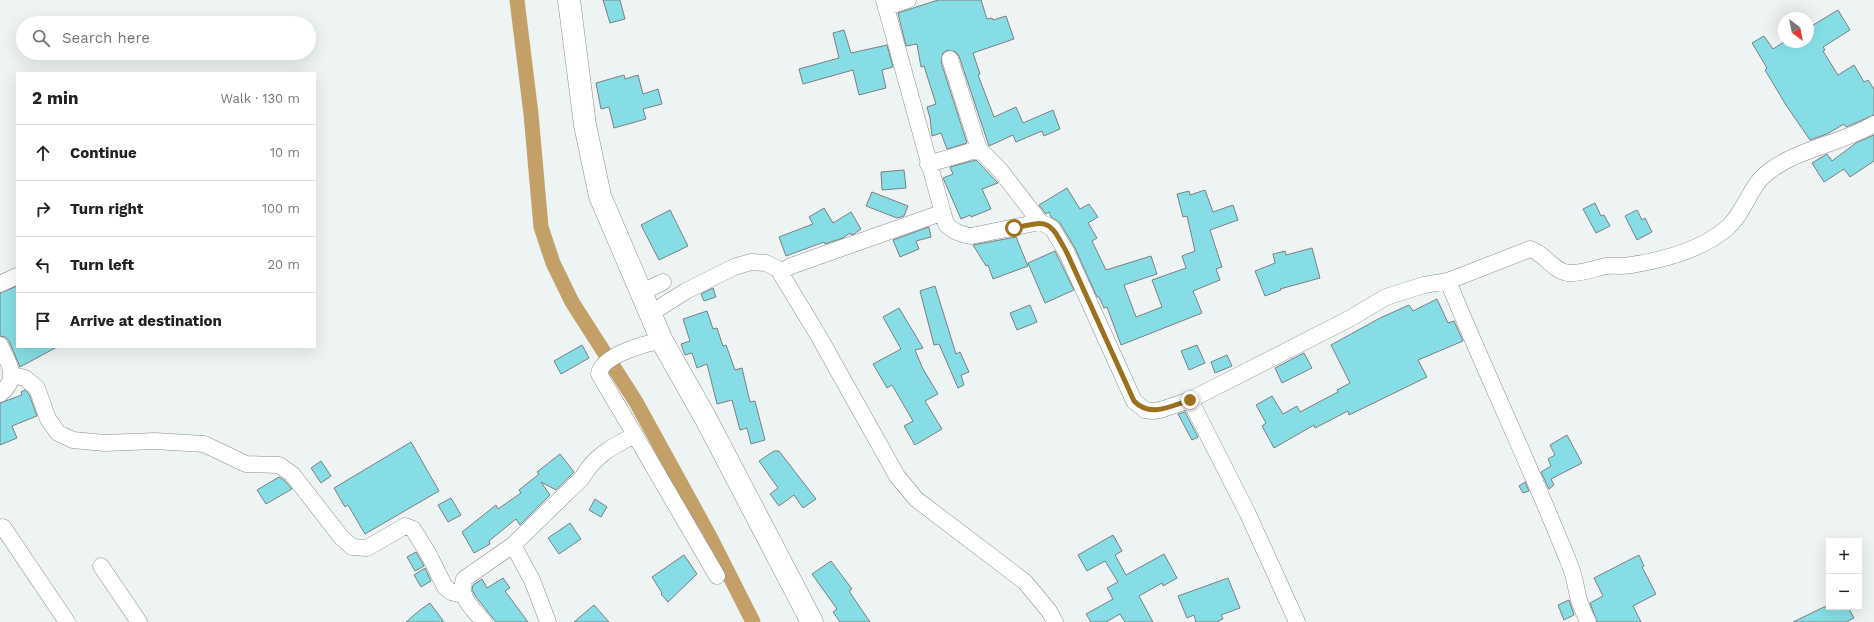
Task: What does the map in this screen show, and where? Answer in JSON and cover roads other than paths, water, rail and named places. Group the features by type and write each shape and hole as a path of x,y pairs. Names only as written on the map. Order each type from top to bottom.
{"street":[{"path":"569,0 585,124 592,165 600,196 651,313 654,342 706,419 812,622"},
{"path":"908,0 885,4 941,213 946,224 951,230 971,236 1040,222"},
{"path":"950,59 979,149 1000,170 1040,222 1056,232 1134,401 1145,410 1152,411 1160,410 1190,400 1349,319 1386,297 1424,285 1448,281 1530,249 1537,251 1548,263 1567,273 1580,273 1608,266 1629,266 1681,254 1710,240 1726,229 1742,212 1757,183 1766,174 1808,152 1849,137 1874,124"},
{"path":"928,164 979,149"},
{"path":"781,272 791,266 941,213"},
{"path":"651,313 686,291 734,267 751,262 766,263 778,269 818,335 897,476 916,499 1025,582 1055,622"},
{"path":"0,284 16,276"},
{"path":"1448,281 1482,363 1518,440 1572,569 1579,601 1588,622"},
{"path":"642,292 663,282"},
{"path":"654,342 607,361 601,368 599,374 717,576"},
{"path":"0,345 12,375 10,384 0,394"},
{"path":"12,375 25,378 37,388 48,419 58,433 73,440 105,443 155,441 204,444 246,464 279,465 292,474 341,537 352,547 367,548 400,528 405,526 413,529 429,555 445,587 451,592 463,595"},
{"path":"1190,400 1247,512 1297,622"},
{"path":"484,622 463,595 462,586 464,579 513,545 582,478 589,465 612,446 635,435"},
{"path":"3,527 67,622"},
{"path":"513,545 532,580 548,622"},
{"path":"101,566 139,622"}],"waterway":[{"path":"517,0 531,114 541,227 553,263 572,302 636,402 709,535 753,622"}]}
